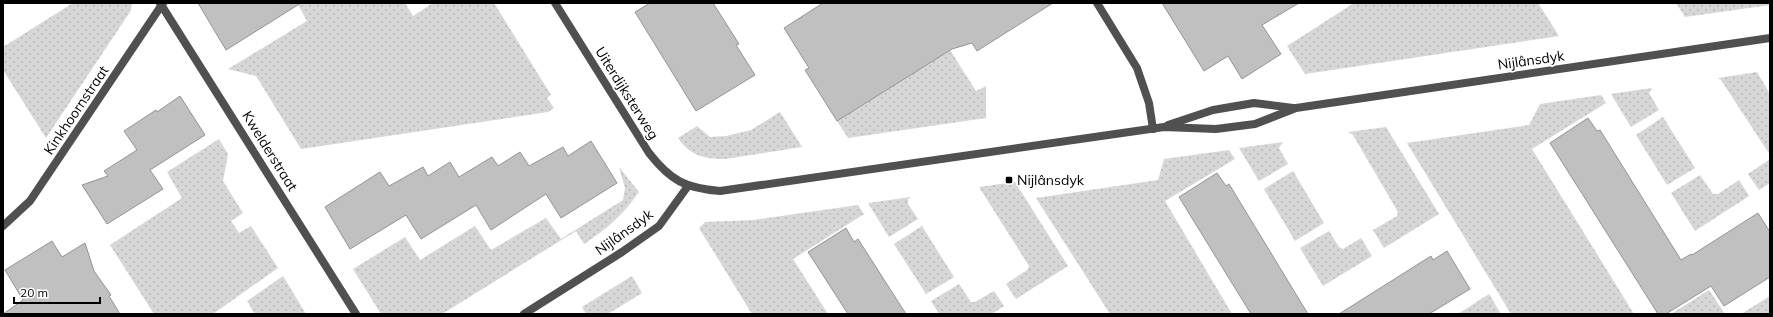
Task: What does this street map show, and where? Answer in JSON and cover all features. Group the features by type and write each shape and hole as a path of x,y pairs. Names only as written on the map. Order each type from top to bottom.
{"street":[{"name":"Uiterdijksterweg","path":"556,3 649,153 673,178 688,186"},
{"path":"1097,3 1137,68 1149,103 1153,129"},
{"name":"Kinkhoornstraat","path":"3,226 30,201 162,4"},
{"name":"Kwelderstraat","path":"162,4 356,314"},
{"name":"Nijlânsdyk","path":"1164,127 1216,129 1242,126 1255,124 1296,108 1770,38"},
{"name":"Nijlânsdyk","path":"524,314 622,252 659,226 688,186 720,191 739,190 1153,129 1164,127 1213,110 1254,103 1296,108"}],"shaded area":[{"path":"73,3 132,4 130,12 46,138 3,70 3,47"},
{"path":"297,3 405,3 413,16 433,3 494,3 551,95 547,98 554,108 548,112 301,149 256,76 228,69 307,21"},
{"path":"1354,3 1538,3 1559,36 1305,74 1287,46"},
{"path":"1676,3 1770,3 1770,5 1685,17"},
{"path":"950,50 976,91 986,86 986,118 848,138 837,121"},
{"path":"1757,72 1770,94 1770,155 1721,80 1718,78"},
{"path":"1652,88 1649,93 1659,110 1631,127 1611,94"},
{"path":"1601,95 1606,103 1532,149 1634,314 1511,314 1407,143 1529,125 1540,104"},
{"path":"780,112 802,147 718,159 693,153 678,138 697,126 710,137 726,136 751,130"},
{"path":"1663,117 1695,168 1667,185 1636,135"},
{"path":"1386,127 1439,214 1384,248 1373,230 1397,216 1398,212 1353,135 1348,132"},
{"path":"219,139 228,154 223,181 243,213 231,221 239,233 251,226 278,268 213,314 154,314 110,245 182,198 167,172"},
{"path":"1283,142 1279,148 1288,164 1259,181 1239,148"},
{"path":"1229,150 1235,159 1165,201 1232,314 1110,314 1036,198 1158,180 1164,159"},
{"path":"1770,159 1770,183 1759,190 1748,174"},
{"path":"619,167 639,192 608,227 584,244 576,231 442,314 381,314 353,269 405,237 420,260 475,226 491,250 546,218 561,239 623,200 625,188"},
{"path":"1293,171 1324,223 1295,241 1264,189"},
{"path":"1700,175 1713,194 1718,194 1739,180 1749,196 1695,231 1671,193"},
{"path":"1015,182 1068,266 1016,299 1006,284 1027,270 1029,266 979,187"},
{"path":"911,197 908,199 908,204 918,219 889,237 868,203"},
{"path":"858,205 864,214 793,259 828,314 752,314 699,228 705,222 753,220"},
{"path":"922,226 954,277 926,294 894,244"},
{"path":"1329,231 1339,247 1343,249 1361,238 1372,256 1323,286 1300,248"},
{"path":"283,276 306,314 255,314 247,301"},
{"path":"632,276 642,293 608,314 586,314 582,307"},
{"path":"959,284 971,302 975,302 994,291 1004,306 992,314 939,314 931,301"},
{"path":"1709,290 1725,314 1671,314"},
{"path":"1489,294 1501,314 1458,314"},
{"path":"1770,296 1770,314 1741,314"}],"building":[{"path":"198,3 301,3 226,50"},
{"path":"650,3 713,3 739,44 736,45 755,75 696,111 635,12"},
{"path":"823,3 1053,3 977,51 972,43 952,49 837,121 805,70 809,68 784,28"},
{"path":"1162,3 1299,3 1262,25 1281,54 1242,79 1228,56 1204,71"},
{"path":"180,96 205,135 150,170 163,189 107,224 82,185 108,176 104,171 137,150 124,131 156,110 157,112"},
{"path":"1588,118 1597,131 1600,130 1681,260 1691,254 1692,255 1758,213 1770,232 1770,277 1724,306 1711,286 1666,314 1658,314 1550,143"},
{"path":"591,141 617,183 561,218 546,194 491,230 476,205 421,239 406,215 350,249 325,207 380,172 389,186 423,167 428,176 450,162 459,177 492,157 498,166 520,152 529,166 563,147 568,156"},
{"path":"1217,173 1226,186 1229,184 1308,314 1251,314 1179,197"},
{"path":"846,228 854,242 858,239 906,314 848,314 808,252"},
{"path":"52,241 62,257 85,243 94,271 111,295 109,296 120,314 3,314 23,300 5,270"},
{"path":"1447,251 1470,289 1429,314 1339,314 1431,256 1433,260"}],"place":[{"name":"Nijlânsdyk","path":"1009,180"}]}
